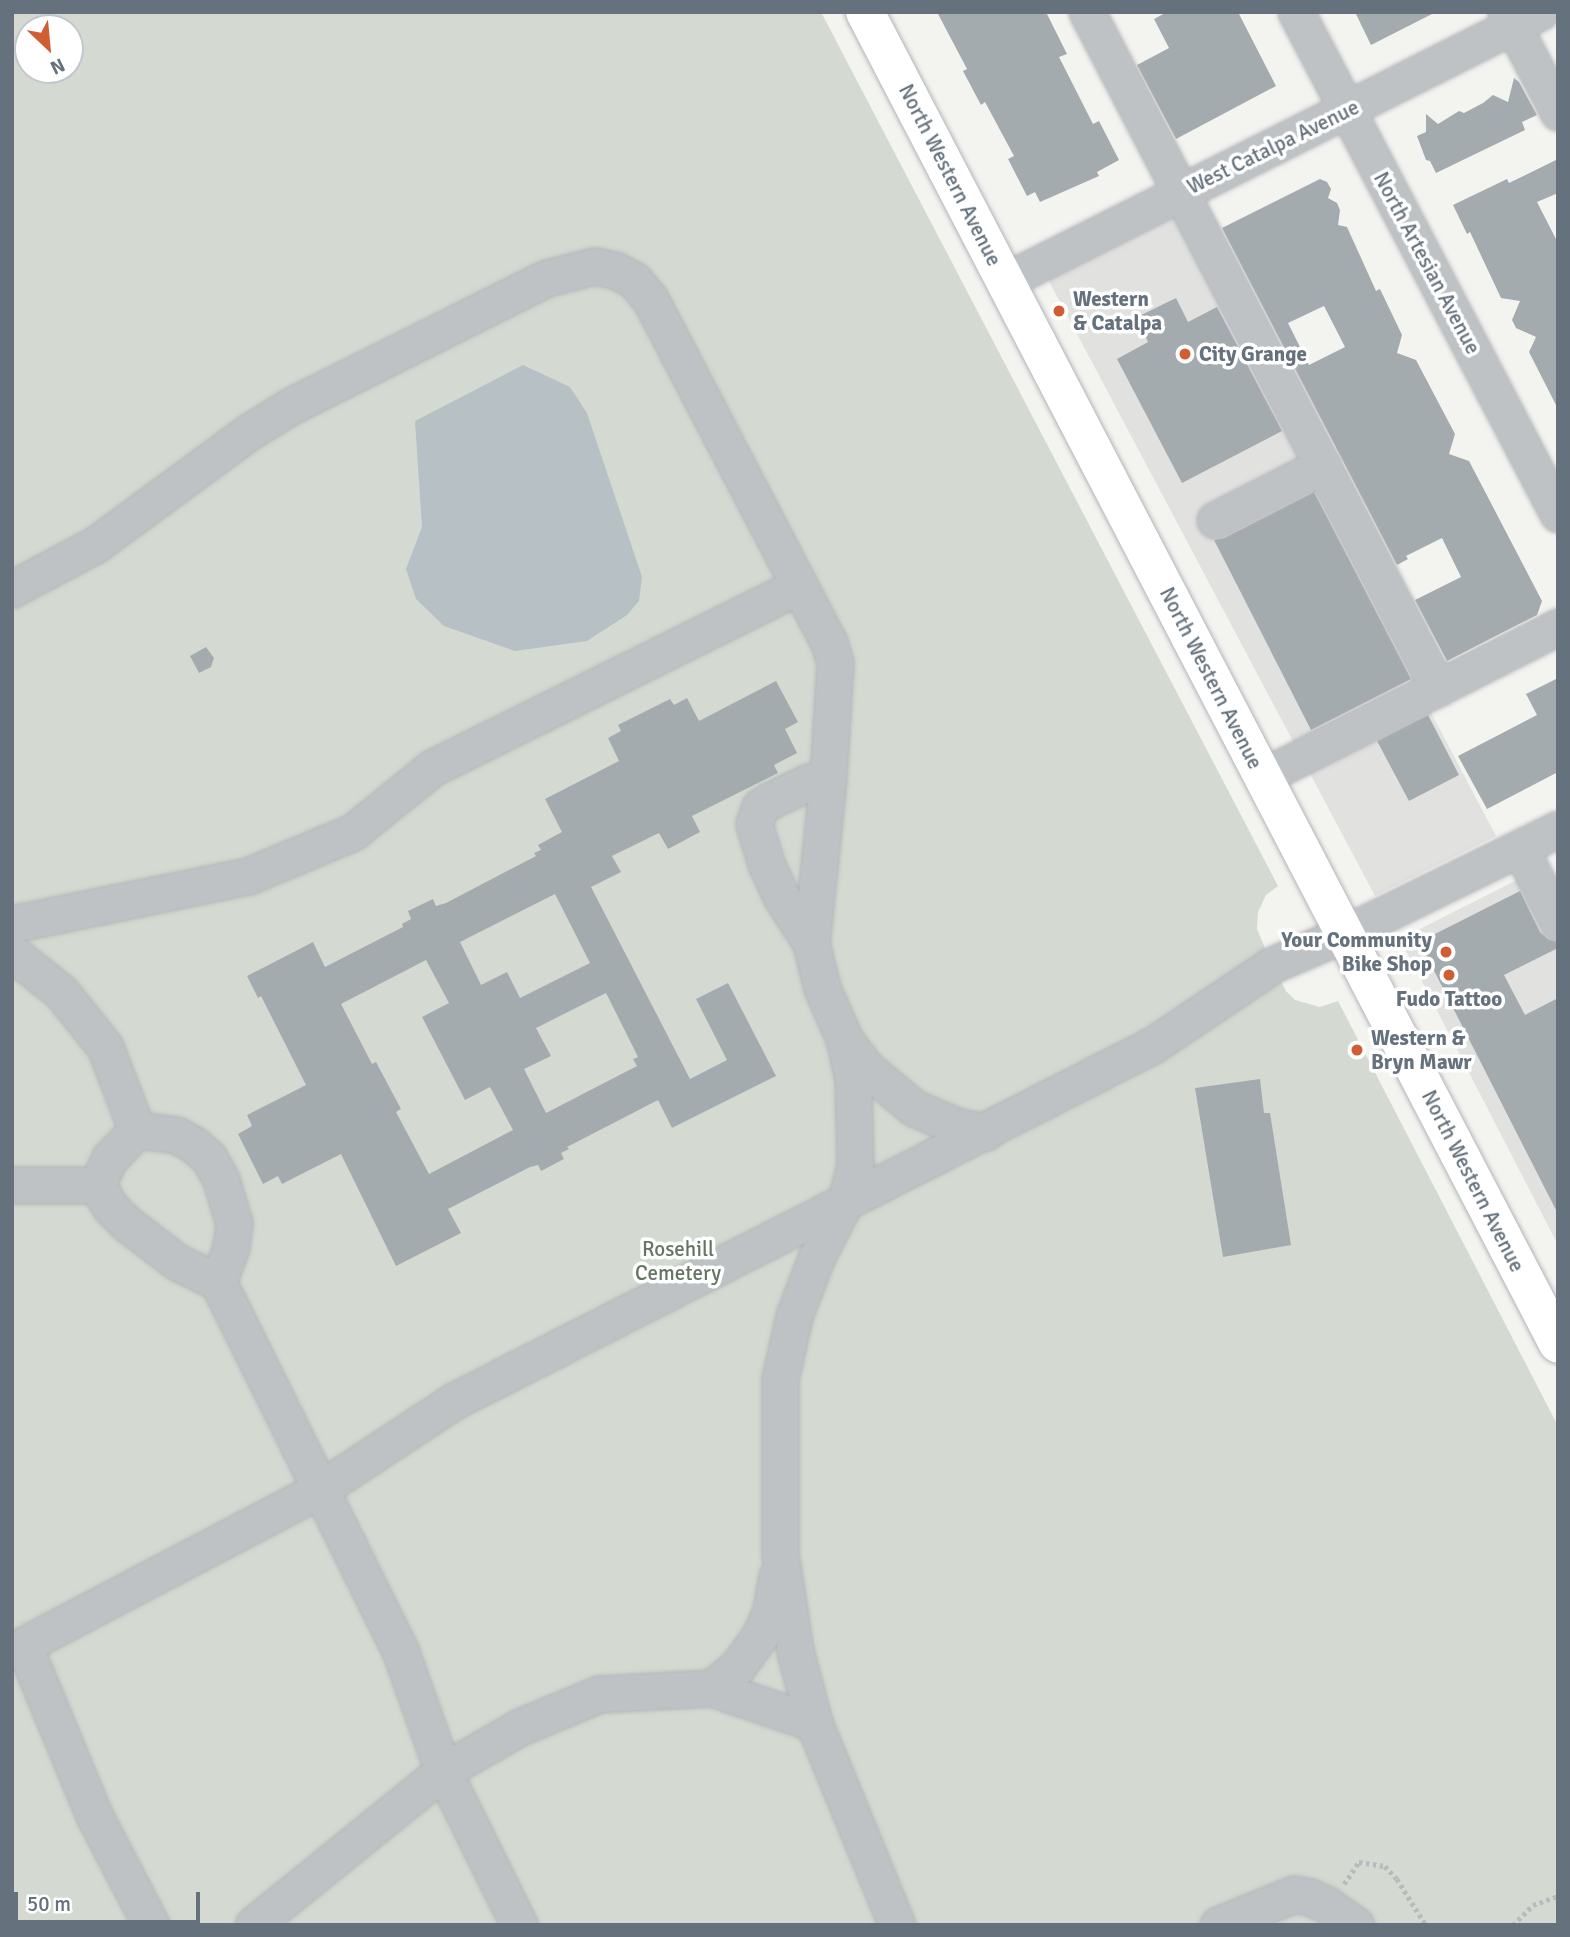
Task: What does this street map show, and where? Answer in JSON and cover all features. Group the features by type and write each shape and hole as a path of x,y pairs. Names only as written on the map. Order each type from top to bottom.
{"main road":[{"name":"North Western Avenue","path":"865,12 1558,1344"}],"street":[{"path":"1087,12 1438,688"},
{"name":"North Artesian Avenue","path":"1297,12 1558,514"},
{"name":"West Catalpa Avenue","path":"1005,281 1348,111 1520,17"},
{"path":"1520,17 1558,112"},
{"path":"12,589 95,545 249,432 291,406 547,278 594,266 615,270 634,280 650,299 829,643 835,663 828,779 811,943"},
{"path":"1214,520 1323,465"},
{"path":"12,924 248,876 354,832 432,768 799,586"},
{"path":"1262,777 1558,627"},
{"path":"828,779 809,782 769,801 760,807 754,824 766,863 782,898 811,943 822,988 844,1038 853,1079 856,1138 855,1165 847,1198 817,1256 794,1315 780,1379 780,1554 795,1651 814,1723 897,1925"},
{"path":"151,1925 95,1817 18,1648 322,1488 454,1401 847,1198 985,1132 1153,1045 1272,965 1344,934 1558,829"},
{"path":"1520,848 1558,922"},
{"path":"12,953 61,992 105,1046 137,1130"},
{"path":"844,1038 866,1068 914,1108 956,1126 985,1132"},
{"path":"97,1185 109,1159 137,1130"},
{"path":"137,1130 176,1135 193,1144 209,1158 220,1180 234,1223 231,1247 218,1282"},
{"path":"12,1185 97,1185"},
{"path":"97,1185 110,1208 125,1223 177,1262 218,1282 400,1650 443,1771 519,1925"},
{"path":"712,1688 738,1666 760,1636 771,1610 780,1554"},
{"path":"253,1925 306,1879 443,1771 520,1727 599,1694 712,1688 814,1723"},
{"path":"1218,1925 1294,1894 1310,1897 1327,1905 1356,1925"}],"path":[{"path":"1327,1905 1359,1862 1385,1866 1397,1879 1426,1925"},
{"path":"1513,1925 1533,1905 1558,1896"}],"shaded area":[{"path":"1180,198 1418,688 1496,836 1375,896 1041,266"},
{"path":"523,365 570,387 587,413 642,577 639,601 627,615 587,641 515,651 444,626 416,599 406,569 422,527 415,421"},
{"path":"1529,874 1558,930 1558,1245 1400,939"}],"green space":[{"name":"Rosehill Cemetery","path":"12,12 821,12 1278,886 1266,895 1258,912 1257,929 1272,965 1286,991 1295,1000 1320,1007 1338,1001 1558,1426 1558,1925 12,1925"}],"building":[{"path":"937,12 1046,12 1067,54 1059,57 1093,124 1099,121 1119,160 1097,172 1099,176 1040,202 1035,192 1027,196 1008,159 1014,156 985,102 981,105 963,71 967,69"},
{"path":"1167,12 1238,12 1276,86 1176,139 1137,65 1169,48 1154,19"},
{"path":"1355,12 1436,12 1371,45"},
{"path":"1514,78 1519,82 1537,115 1522,122 1525,130 1436,173 1430,161 1426,160 1417,136 1426,132 1426,114 1438,124 1459,111 1464,113 1483,103 1493,95 1508,102"},
{"path":"1558,159 1558,193 1537,202 1558,243 1558,409 1529,352 1536,337 1516,328 1512,320 1520,301 1501,298 1470,232 1467,234 1453,205 1507,179 1509,183"},
{"path":"1320,179 1327,182 1331,189 1328,198 1337,203 1340,210 1338,225 1347,227 1376,291 1380,289 1402,335 1397,353 1416,360 1455,434 1449,454 1469,461 1542,601 1537,615 1447,661 1415,600 1461,577 1442,538 1406,556 1408,559 1397,565 1222,228","holes":["1324,306 1345,347 1309,365 1288,323"]},
{"path":"1176,298 1188,322 1217,307 1282,431 1182,483 1117,359 1148,342 1137,317"},
{"path":"1314,492 1411,679 1311,730 1214,540 1224,538"},
{"path":"206,647 214,658 211,667 199,673 190,656"},
{"path":"1558,678 1558,772 1487,809 1458,756 1537,715 1526,694"},
{"path":"776,681 798,722 785,729 797,753 774,765 778,773 692,816 700,832 668,849 659,833 612,856 621,872 591,887 690,1079 727,1060 696,999 728,983 776,1076 672,1128 658,1100 567,1147 569,1149 561,1153 564,1159 541,1171 538,1165 530,1167 448,1209 461,1233 396,1266 341,1154 282,1184 278,1176 263,1184 238,1134 252,1126 247,1115 306,1085 261,996 258,998 247,976 313,942 325,967 403,927 402,924 411,919 408,911 433,899 436,906 446,903 536,856 534,853 541,850 538,845 562,832 545,799 619,761 608,738 621,731 618,725 670,699 674,705 687,698 699,721","holes":["555,894 590,963 520,998 507,972 481,985 460,942","426,960 449,1003 422,1017 465,1100 490,1087 513,1130 429,1174 396,1112 401,1109 376,1062 372,1064 341,1004","606,993 638,1057 633,1059 637,1066 546,1113 524,1069 551,1056 536,1028"]},
{"path":"1428,715 1459,775 1409,801 1377,741"},
{"path":"1520,891 1540,932 1548,939 1558,942 1558,948 1504,975 1525,1015 1558,998 1558,1214 1423,949 1427,938"},
{"path":"1260,1079 1264,1113 1270,1113 1291,1245 1223,1257 1195,1088"}],"place":[{"name":"Western & Catalpa","path":"1059,311"},
{"name":"City Grange","path":"1185,354"},
{"name":"Your Community Bike Shop","path":"1446,952"},
{"name":"Fudo Tattoo","path":"1449,975"},
{"name":"Western & Bryn Mawr","path":"1357,1050"}]}
